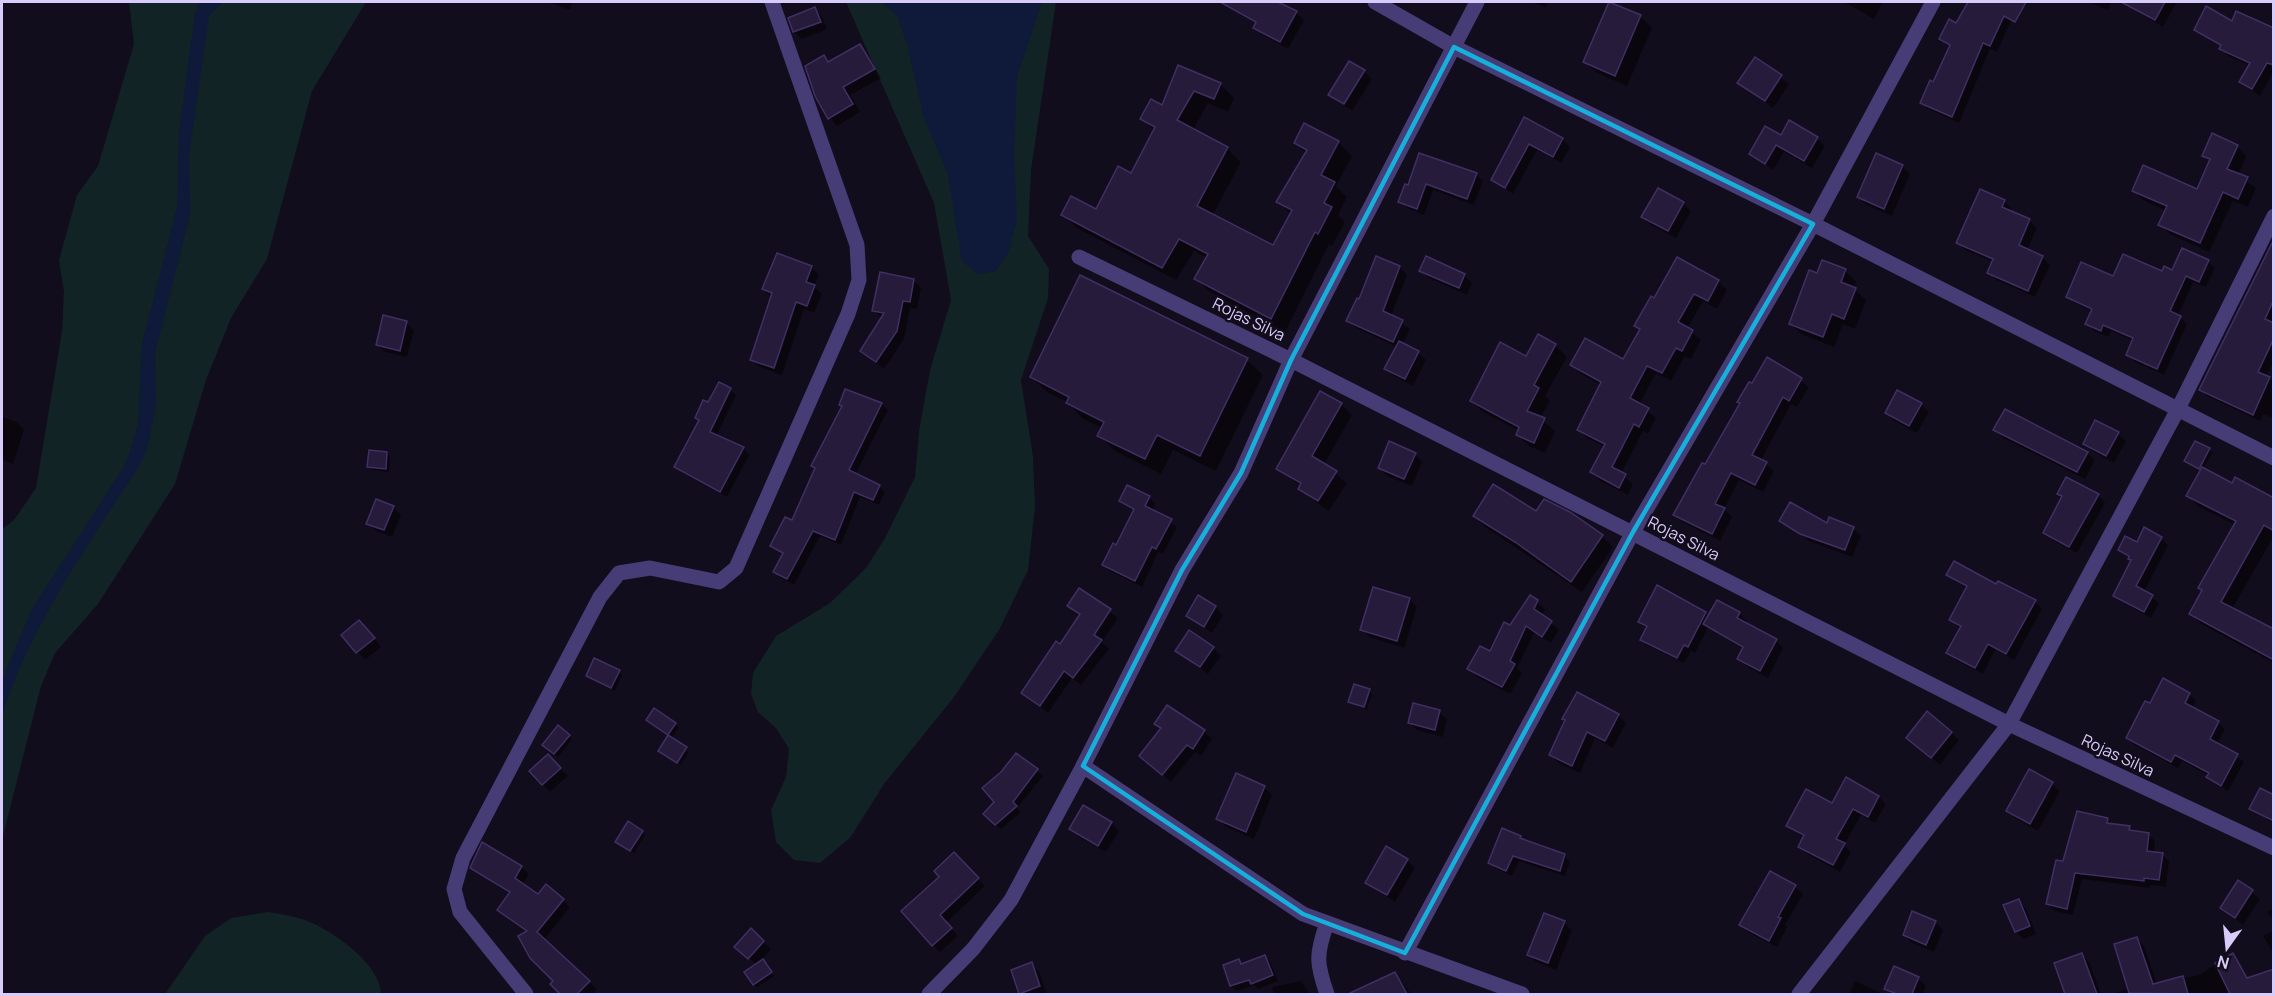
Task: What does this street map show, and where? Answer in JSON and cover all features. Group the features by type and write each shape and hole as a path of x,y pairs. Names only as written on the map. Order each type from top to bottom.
{"street":[{"path":"526,994 460,912 454,889 463,858 600,597 620,573 650,568 719,582 736,568 848,314 859,280 856,244 772,2"},
{"path":"1375,2 1454,47 1813,224 2177,411 2274,458"},
{"path":"929,994 973,950 1011,900 1083,766 1182,570 1241,473 1291,360 1477,2"},
{"path":"1405,953 1633,532 1813,224 1933,2"},
{"path":"1799,994 2009,724 2177,411 2274,216"},
{"name":"Rojas Silva","path":"1079,257 1291,360 2009,724 2274,848"},
{"path":"1083,766 1264,891 1303,914 1522,994"},
{"path":"1327,923 1317,950 1317,968 1327,994"}],"highlighted area":[{"path":"1454,47 1813,224 1633,532 1405,953 1303,914 1083,766 1182,570 1241,473 1291,360"}],"shaded area":[{"path":"129,2 366,2 312,91 267,259 231,318 206,380 175,484 98,604 55,653 41,686 2,840 2,529 14,520 36,488 62,331 64,292 59,260 77,195 98,166 134,44"},
{"path":"846,2 1056,2 1031,170 1028,236 1049,269 1048,298 1021,380 1033,457 1035,507 1028,570 999,630 954,697 884,784 850,838 820,863 794,860 776,842 771,810 786,777 789,749 776,728 758,712 751,694 753,673 776,636 830,603 866,568 885,538 915,477 919,431 930,370 951,300 934,203"},
{"path":"268,912 305,920 341,940 373,971 381,994 165,994 205,936 231,918"}],"water":[{"path":"199,2 223,2 209,16 189,154 190,215 155,353 156,404 148,445 140,465 81,555 44,619 27,652 2,717 2,680 32,609 126,463 138,425 142,344 177,207 179,131 195,14"},
{"path":"881,2 1042,2 1017,77 1014,157 1017,220 1008,253 996,271 978,274 962,261 948,175 923,115 908,47 897,15"}],"building":[{"path":"1220,2 1278,2 1297,11 1280,42 1253,28 1256,22"},
{"path":"1609,2 1641,15 1615,76 1583,62"},
{"path":"1968,2 2026,2 2015,22 2004,16 1990,46 1983,43 1952,117 1920,103 1930,80 1933,82 1950,45 1939,39 1949,19 1956,23"},
{"path":"2121,2 2165,2 2155,20"},
{"path":"2206,6 2232,21 2236,11 2274,28 2274,65 2267,63 2252,89 2239,82 2250,63 2219,49 2221,45 2194,30"},
{"path":"815,7 821,22 793,32 788,18"},
{"path":"860,44 875,69 843,87 853,104 828,119 815,96 805,66 824,55 828,62"},
{"path":"1755,57 1782,75 1765,101 1737,83"},
{"path":"1349,61 1365,70 1344,104 1328,95"},
{"path":"1178,65 1221,83 1214,99 1194,91 1177,120 1228,147 1197,206 1273,245 1292,210 1276,202 1307,150 1294,143 1304,123 1339,141 1321,175 1335,182 1324,203 1332,207 1318,234 1315,232 1271,319 1194,279 1208,254 1179,239 1162,268 1061,215 1071,196 1096,209 1118,166 1131,173 1155,127 1140,119 1151,99 1162,105"},
{"path":"1524,117 1563,138 1553,157 1529,144 1505,188 1491,180"},
{"path":"1789,120 1818,137 1804,161 1776,145 1765,164 1749,154 1765,126 1781,135"},
{"path":"2212,133 2238,145 2227,169 2248,177 2238,199 2223,192 2200,243 2158,225 2167,206 2132,191 2143,165 2197,189 2210,159 2202,156"},
{"path":"1419,153 1477,173 1467,199 1426,184 1417,209 1398,202 1405,184 1408,185"},
{"path":"1876,153 1903,165 1884,209 1857,197"},
{"path":"1658,188 1684,202 1668,231 1641,217"},
{"path":"1980,189 2005,200 2002,207 2030,219 2019,245 2043,256 2028,291 1987,273 1993,259 1956,243"},
{"path":"2274,239 2274,299 2265,319 2274,323 2274,338 2258,372 2270,377 2253,415 2199,390"},
{"path":"2182,248 2209,260 2199,282 2186,276 2170,311 2181,316 2157,369 2126,355 2133,338 2103,325 2101,331 2085,324 2092,309 2066,297 2081,262 2113,276 2123,254 2162,271 2164,266 2172,270"},
{"path":"777,253 812,266 806,282 815,285 807,306 796,302 774,368 750,360 772,293 762,289"},
{"path":"1376,256 1400,266 1383,311 1403,320 1393,342 1346,321 1357,298 1359,299"},
{"path":"1426,256 1465,274 1459,288 1419,271"},
{"path":"1677,257 1719,280 1708,301 1694,294 1678,322 1693,330 1682,351 1676,348 1662,373 1647,366 1630,398 1649,408 1639,427 1634,424 1612,467 1626,474 1619,488 1590,472 1605,444 1577,430 1601,382 1570,365 1585,338 1623,359 1640,329 1634,326 1651,296 1654,298"},
{"path":"1822,260 1846,269 1841,282 1856,288 1844,319 1832,314 1823,337 1789,324 1809,270 1817,273"},
{"path":"880,272 914,279 910,302 903,301 897,331 876,362 860,351 884,313 872,311"},
{"path":"1080,275 1248,358 1200,456 1157,435 1145,459 1097,436 1104,422 1066,403 1069,397 1030,377"},
{"path":"383,315 407,321 400,351 376,345"},
{"path":"1538,334 1556,344 1534,385 1539,388 1527,411 1545,418 1534,443 1516,435 1519,427 1470,401 1500,342 1526,356"},
{"path":"1399,341 1419,351 1405,379 1384,369"},
{"path":"1767,357 1802,378 1789,401 1783,397 1752,455 1767,462 1755,485 1731,473 1715,504 1725,508 1712,534 1673,515 1702,463 1705,464 1740,403 1737,402 1749,382 1752,383"},
{"path":"719,382 731,388 710,432 744,447 720,492 674,467 699,420 695,418 703,400 708,402"},
{"path":"845,389 882,403 849,470 880,485 873,500 854,492 835,540 813,531 787,579 773,572 783,553 770,546 785,517 792,520 815,468 811,466 842,406 839,405"},
{"path":"1897,390 1922,403 1909,426 1885,413"},
{"path":"1320,391 1342,403 1312,456 1337,471 1318,501 1298,489 1301,483 1276,469"},
{"path":"2005,409 2088,452 2077,472 1993,430"},
{"path":"2095,420 2119,432 2106,456 2083,444"},
{"path":"1389,441 1416,453 1404,479 1378,468"},
{"path":"2195,441 2210,448 2199,469 2184,461"},
{"path":"369,450 387,452 386,469 367,467"},
{"path":"2202,467 2232,483 2235,477 2274,498 2274,531 2264,525 2221,602 2274,629 2274,660 2189,614 2202,590 2198,588 2236,521 2186,496"},
{"path":"2066,477 2099,494 2069,547 2043,533 2062,496 2057,494"},
{"path":"1493,484 1536,511 1544,499 1570,512 1603,535 1571,582 1515,542 1473,516"},
{"path":"1127,485 1150,496 1145,506 1172,519 1156,549 1152,547 1135,581 1102,565 1113,543 1116,545 1134,509 1119,501"},
{"path":"376,499 394,506 384,530 366,524"},
{"path":"1790,502 1827,523 1829,517 1854,527 1845,550 1800,534 1779,521"},
{"path":"2144,527 2162,537 2136,586 2153,595 2144,612 2113,596 2131,560 2128,559 2129,556 2118,550 2125,536 2137,542"},
{"path":"1954,561 1996,584 1998,581 2036,600 2006,654 1988,644 1975,668 1946,653 1961,626 1949,620 1967,586 1946,575"},
{"path":"1657,585 1706,612 1688,647 1684,645 1677,658 1640,640 1647,626 1638,622"},
{"path":"1373,587 1410,598 1397,641 1360,630"},
{"path":"1079,588 1111,609 1094,635 1102,640 1073,678 1064,671 1040,706 1021,693 1056,641 1060,644 1080,614 1067,606"},
{"path":"1198,595 1216,606 1204,627 1186,616"},
{"path":"1530,595 1538,600 1534,609 1552,621 1542,637 1526,626 1510,661 1515,664 1502,687 1467,669 1480,646 1490,651 1504,622 1510,625"},
{"path":"1717,600 1740,612 1737,618 1777,639 1760,671 1737,659 1743,647 1703,624"},
{"path":"359,620 375,638 356,653 341,635"},
{"path":"1189,630 1214,647 1200,667 1175,651"},
{"path":"594,658 620,670 611,688 586,676"},
{"path":"2163,678 2190,693 2185,703 2219,721 2210,739 2238,754 2221,786 2206,777 2209,773 2175,755 2171,762 2126,738 2145,701 2150,703"},
{"path":"1354,684 1370,689 1364,707 1348,702"},
{"path":"1577,692 1619,714 1605,741 1587,732 1572,766 1549,755 1565,720 1562,719"},
{"path":"1413,703 1440,710 1435,730 1408,723"},
{"path":"1167,705 1205,730 1193,749 1187,745 1162,775 1139,756 1161,728 1154,724"},
{"path":"654,708 676,723 668,735 646,720"},
{"path":"1927,711 1952,732 1931,758 1906,738"},
{"path":"558,725 570,735 554,754 542,745"},
{"path":"668,735 687,747 677,763 658,751"},
{"path":"1016,753 1038,769 1013,802 1017,806 995,825 983,814 994,802 982,788 1001,772"},
{"path":"548,754 561,768 542,785 529,771"},
{"path":"2029,769 2053,782 2030,824 2006,811"},
{"path":"1236,773 1265,786 1246,832 1216,819"},
{"path":"1846,777 1879,796 1868,817 1853,809 1836,839 1845,843 1833,865 1798,847 1804,835 1786,826 1806,789 1832,803"},
{"path":"2260,788 2274,795 2274,821 2249,809"},
{"path":"1083,805 1112,822 1098,846 1069,829"},
{"path":"2077,811 2108,818 2107,823 2130,826 2129,830 2149,833 2147,851 2163,853 2159,880 2144,878 2144,881 2075,873 2067,909 2046,904 2056,860 2063,861"},
{"path":"628,821 643,831 630,851 615,842"},
{"path":"1502,828 1521,836 1520,838 1565,854 1560,871 1513,856 1506,871 1488,863"},
{"path":"482,842 522,866 515,878 538,894 546,884 564,899 537,932 590,981 577,994 560,994 550,984 553,981 530,958 518,936 527,931 497,910 510,892 470,868"},
{"path":"1386,846 1408,859 1387,895 1365,883"},
{"path":"954,852 979,878 940,915 952,928 932,946 901,911 939,877 934,871"},
{"path":"1770,871 1796,885 1778,917 1781,918 1769,941 1739,925"},
{"path":"2238,880 2253,890 2235,918 2220,908"},
{"path":"2019,899 2030,926 2015,932 2003,905"},
{"path":"1912,911 1936,921 1926,945 1903,935"},
{"path":"1544,913 1565,921 1548,963 1527,955"},
{"path":"751,928 764,941 748,959 734,947"},
{"path":"2137,937 2153,984 2183,976 2188,994 2129,993 2114,944"},
{"path":"2082,953 2097,994 2065,994 2054,963"},
{"path":"2233,953 2247,978 2274,969 2274,994 2230,994 2215,963"},
{"path":"1265,955 1273,975 1251,984 1249,980 1230,986 1223,965 1239,959 1241,964"},
{"path":"763,959 772,972 753,985 744,972"},
{"path":"1032,962 1040,986 1019,994 1011,970"},
{"path":"1894,966 1919,977 1912,994 1897,994 1884,989"},
{"path":"1395,972 1407,994 1348,994"}]}
